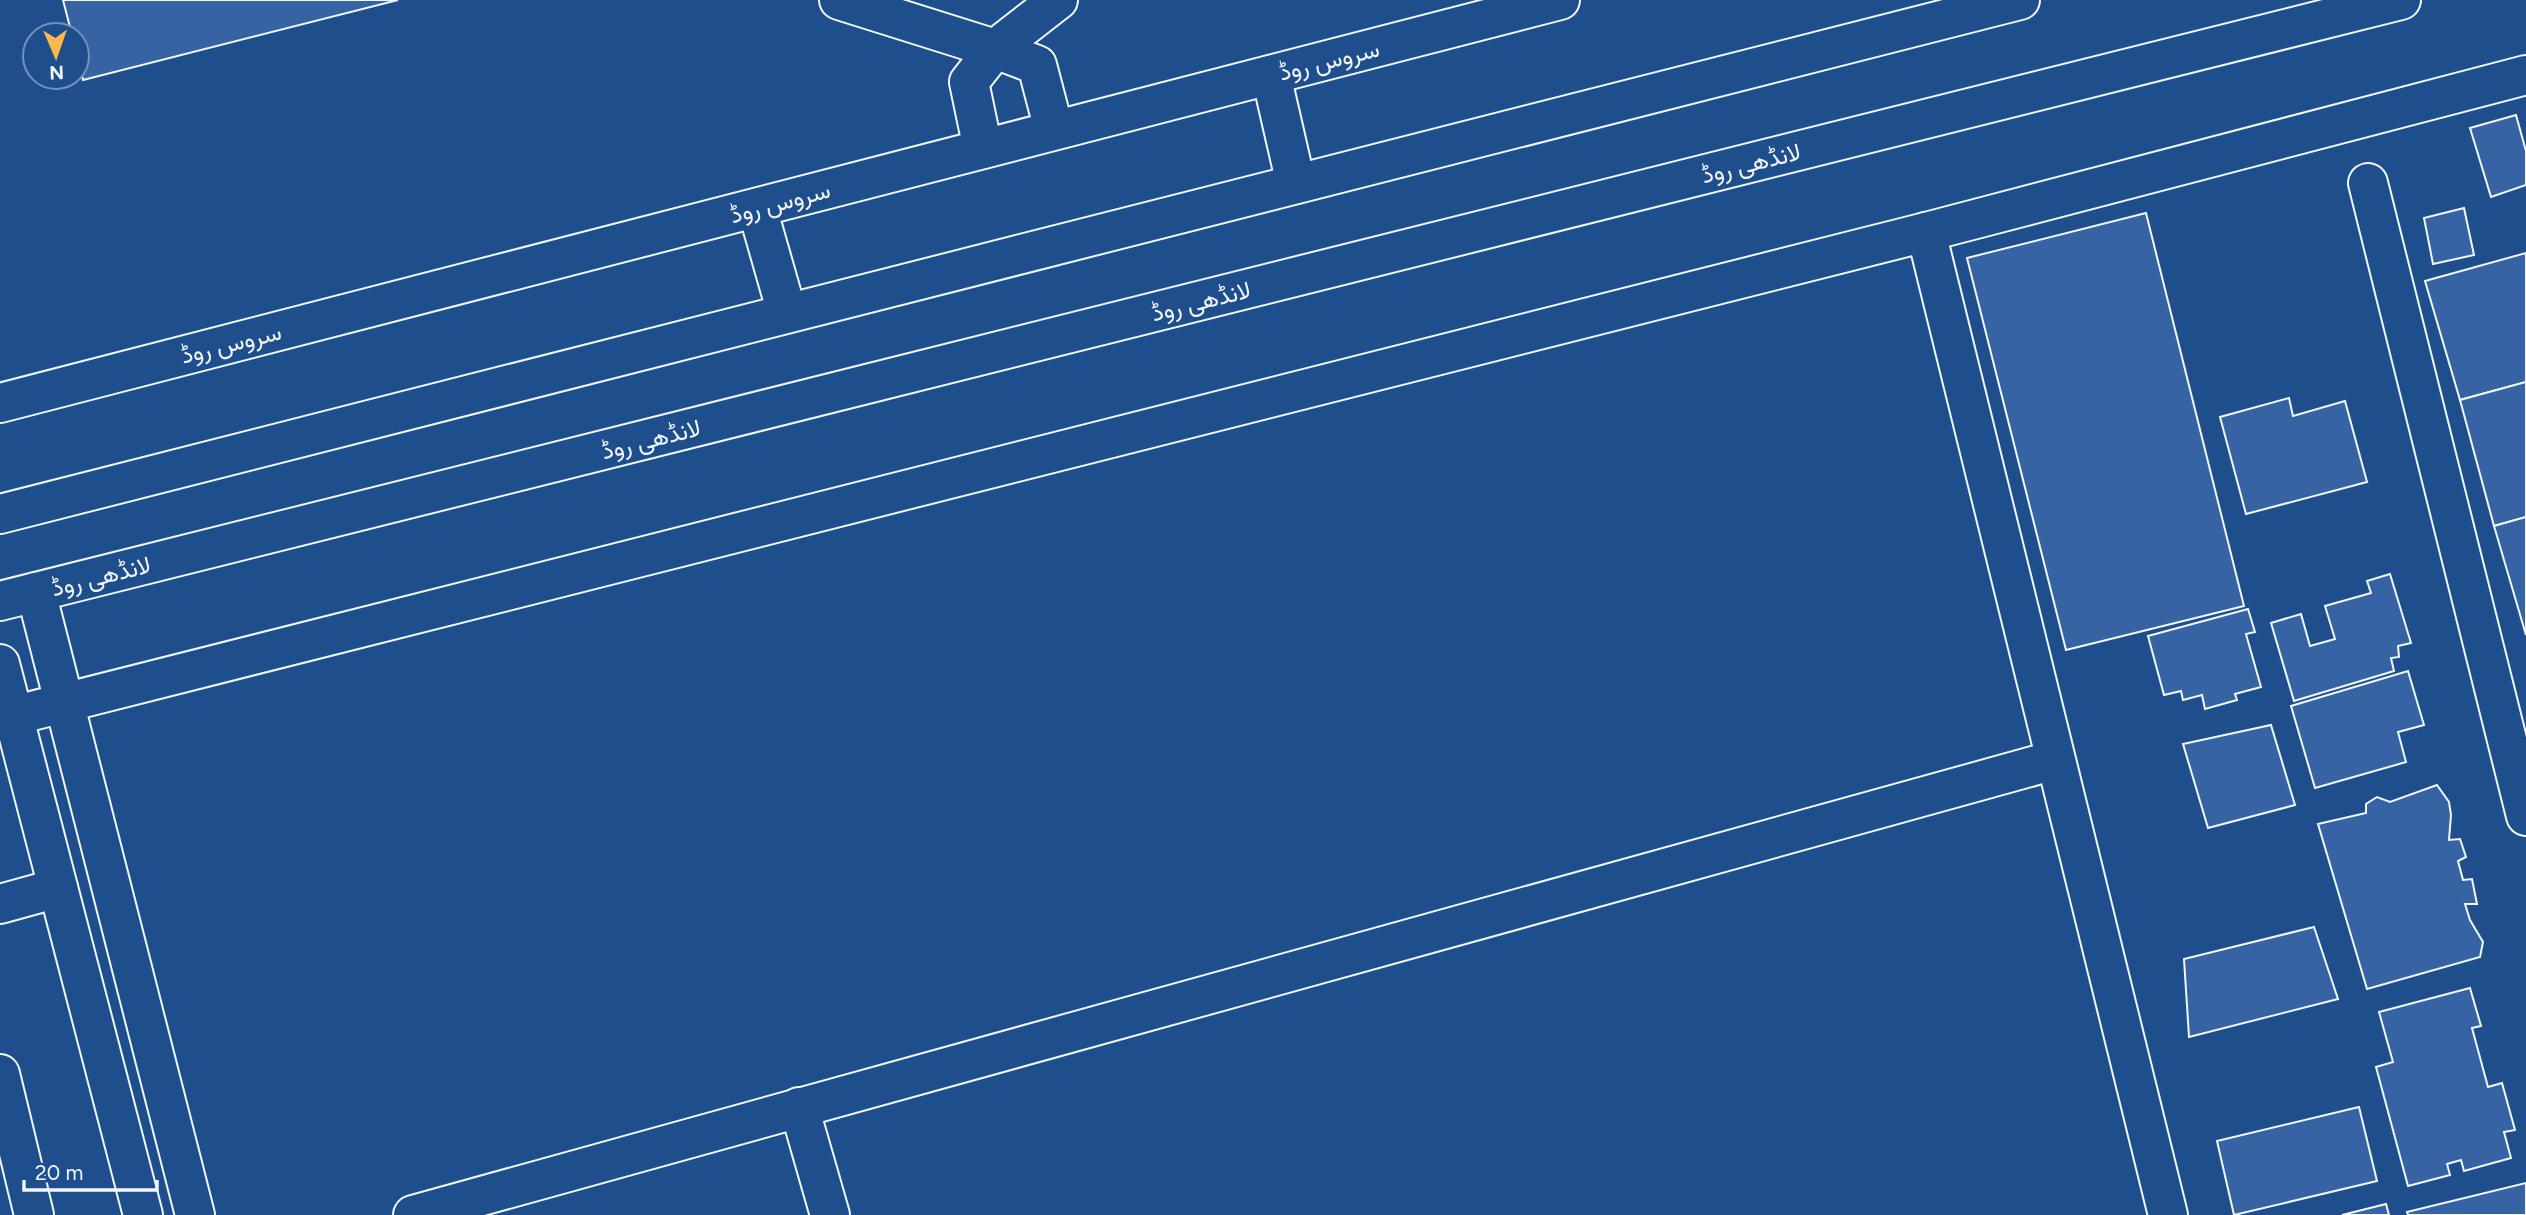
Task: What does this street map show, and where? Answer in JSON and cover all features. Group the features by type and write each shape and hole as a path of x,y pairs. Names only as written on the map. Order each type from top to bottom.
{"street":[{"path":"839,0 995,49 1037,65 1054,130"},
{"path":"983,149 969,82 995,49 1058,0"},
{"name":"سروس روڈ","path":"0,403 1560,0"},
{"path":"0,514 2020,0"},
{"name":"لانڈھی روڈ","path":"18,597 2401,0"},
{"path":"1271,75 1296,184"},
{"path":"6,717 1926,232 2526,75"},
{"path":"2368,183 2526,816"},
{"path":"757,208 787,313"},
{"path":"1926,232 2168,1215"},
{"path":"18,597 66,703 195,1215"},
{"path":"0,664 6,717 58,888 143,1215"},
{"path":"413,1215 2055,760"},
{"path":"0,904 58,888"},
{"path":"0,1074 34,1215"},
{"path":"799,1107 830,1215"}],"building":[{"path":"63,0 398,0 91,78 91,21 68,21"},
{"path":"2516,115 2526,151 2526,185 2491,197 2470,128"},
{"path":"2464,208 2474,255 2433,264 2424,218"},
{"path":"2146,213 2244,606 2066,650 1967,258"},
{"path":"2526,253 2526,382 2460,400 2425,281"},
{"path":"2526,382 2526,517 2494,526 2460,400"},
{"path":"2289,398 2293,416 2345,401 2367,482 2246,514 2220,417"},
{"path":"2526,517 2526,635 2494,526"},
{"path":"2390,574 2411,643 2398,646 2399,657 2391,658 2394,671 2294,701 2271,623 2301,614 2310,646 2335,639 2325,606 2371,593 2367,581"},
{"path":"2248,609 2255,632 2246,634 2261,687 2235,694 2237,700 2205,709 2202,695 2183,700 2181,691 2164,695 2148,636"},
{"path":"2408,671 2424,725 2398,732 2406,762 2315,788 2291,706"},
{"path":"2271,725 2295,805 2208,828 2183,744"},
{"path":"2437,785 2449,802 2449,840 2460,839 2466,857 2458,861 2463,880 2472,879 2477,904 2465,904 2470,920 2483,942 2480,957 2367,989 2318,824 2366,813 2366,804 2377,797 2390,802"},
{"path":"2314,927 2338,999 2189,1037 2184,959"},
{"path":"2470,988 2481,1026 2472,1028 2488,1087 2502,1083 2515,1130 2504,1132 2511,1158 2464,1171 2461,1160 2447,1164 2450,1175 2408,1186 2376,1067 2393,1062 2379,1012"},
{"path":"2359,1107 2377,1181 2234,1215 2217,1141"},
{"path":"2526,1183 2526,1215 2408,1215 2407,1212"},
{"path":"2386,1204 2389,1215 2342,1215"}]}
